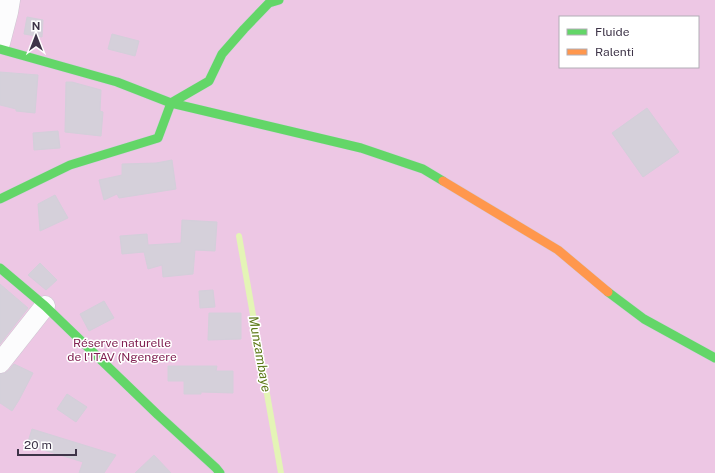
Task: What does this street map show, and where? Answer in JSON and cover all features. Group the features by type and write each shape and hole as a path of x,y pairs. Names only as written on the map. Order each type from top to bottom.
{"street":[{"path":"0,44 10,0"},
{"path":"0,199 70,165 118,152 158,138 171,103 209,81 222,54 270,1 279,0"},
{"path":"0,49 118,82 171,103 361,148 423,169 558,250 612,295 644,319 715,358"},
{"path":"0,268 45,306 220,473"},
{"path":"0,363 45,306"}],"green space":[{"name":"Réserve naturelle de l'ITAV (Ngengere","path":"0,0 715,0 715,473 0,473"}],"building":[{"path":"27,17 43,20 42,37 24,34"},
{"path":"112,34 139,41 135,56 108,49"},
{"path":"0,72 38,75 35,113 16,111 16,109 0,105"},
{"path":"66,82 72,82 101,90 100,111 103,112 101,136 65,132"},
{"path":"647,108 679,152 643,177 612,133"},
{"path":"58,131 60,148 34,150 33,133"},
{"path":"172,160 176,189 119,198 117,194 104,200 99,180 122,175 122,164 156,163"},
{"path":"55,195 68,218 40,231 38,204"},
{"path":"182,220 217,222 215,251 195,250 193,274 163,277 162,265 148,269 144,252 122,254 120,236 147,234 148,245 181,243"},
{"path":"40,263 57,280 46,290 28,275"},
{"path":"0,284 28,308 0,344"},
{"path":"213,290 215,307 200,308 199,291"},
{"path":"104,301 114,318 89,331 80,314"},
{"path":"209,313 241,313 241,339 208,340"},
{"path":"14,364 33,373 12,411 0,403 0,374 5,373"},
{"path":"168,366 217,366 216,371 233,371 233,393 201,392 201,394 184,394 184,381 168,381"},
{"path":"67,394 87,407 76,422 57,409"},
{"path":"32,429 116,455 104,473 79,473 83,462 27,445"},
{"path":"154,455 171,473 135,473"}],"waterway":[{"name":"Munzambaye","path":"239,236 281,473"}],"traffic: fast":[{"path":"0,199 70,165 158,138 171,103 209,81 222,54 269,3 279,0"},
{"path":"0,49 117,82 171,103 361,148 423,169 443,181"},
{"path":"0,268 45,306 220,473"},
{"path":"608,292 644,319 715,358"}],"traffic: slow":[{"path":"443,181 558,250 608,292"}]}
